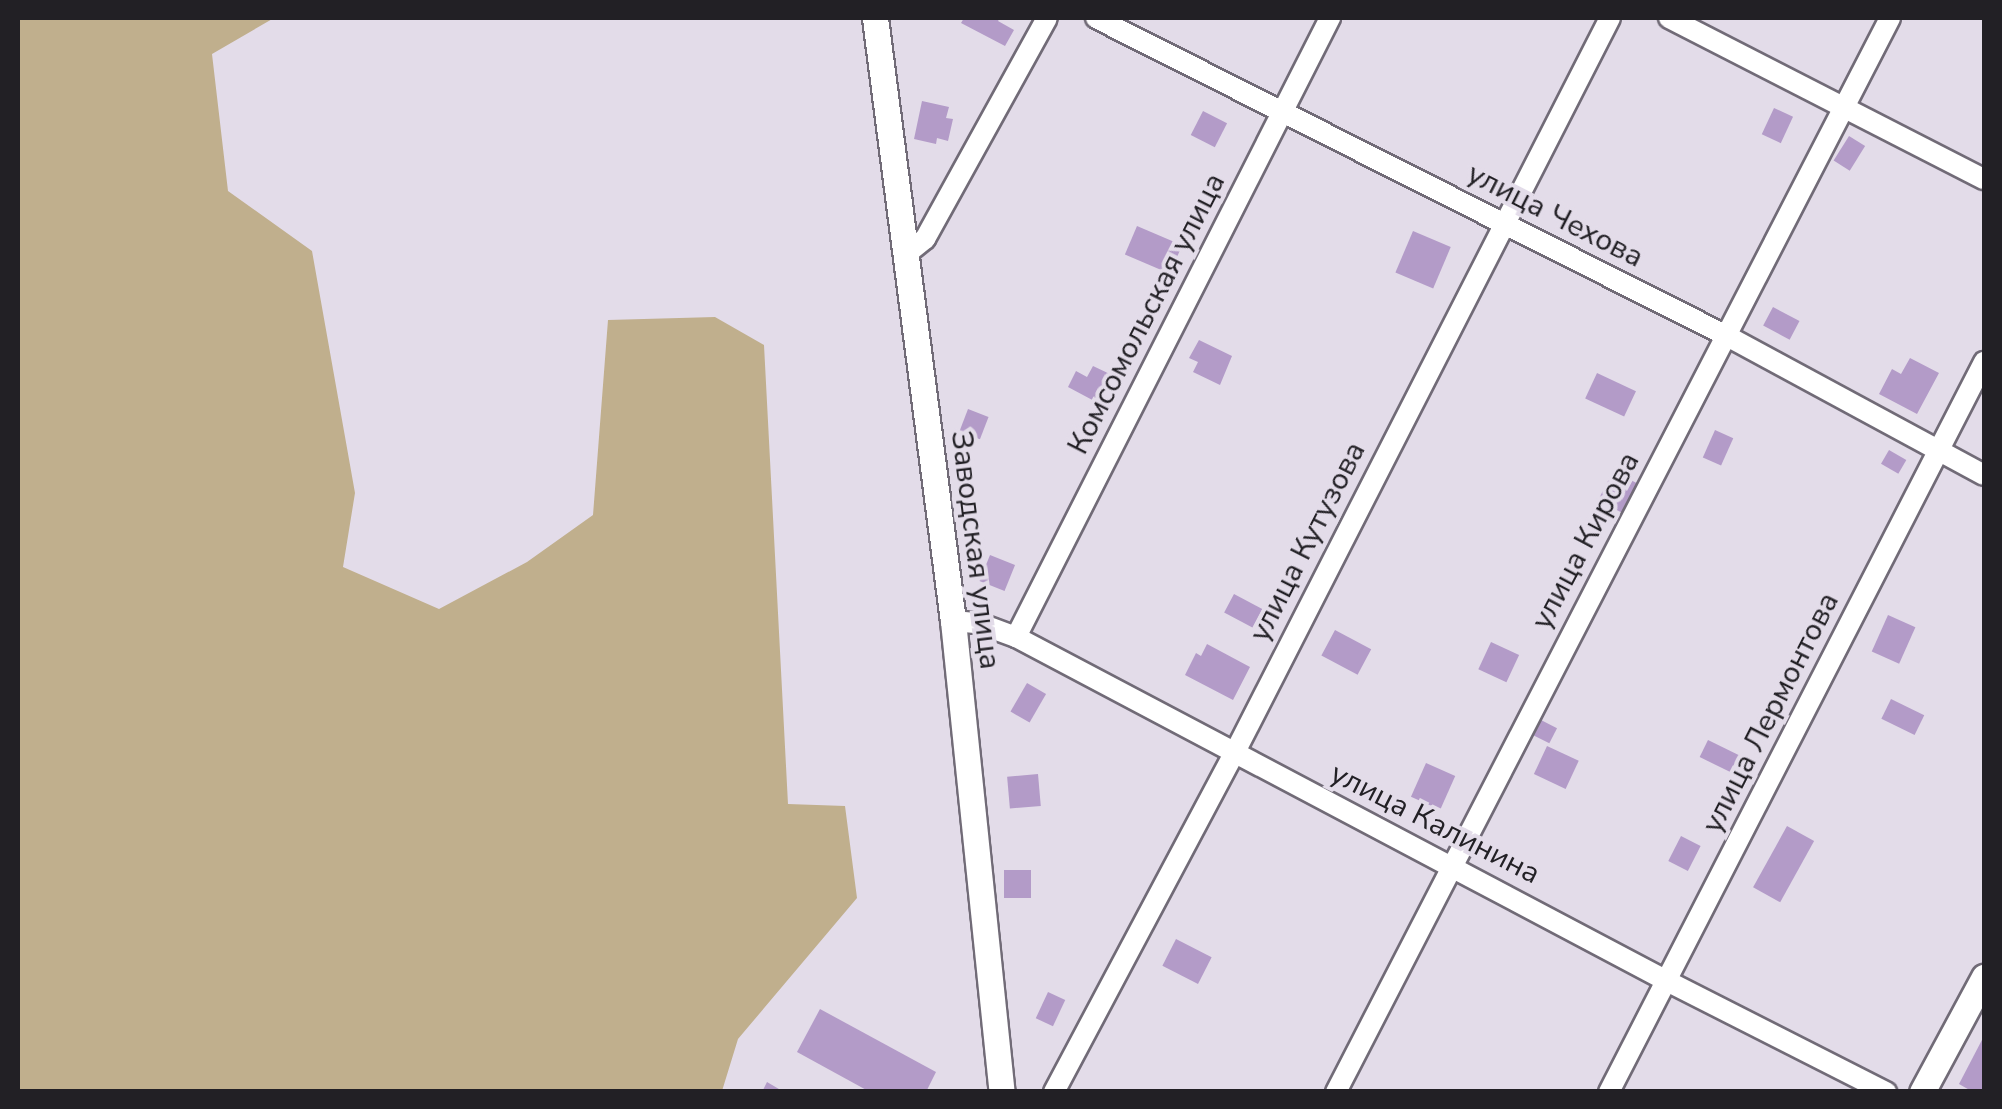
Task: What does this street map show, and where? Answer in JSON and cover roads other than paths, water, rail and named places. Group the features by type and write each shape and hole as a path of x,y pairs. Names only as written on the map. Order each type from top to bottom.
{"street":[{"name":"Заводская улица","path":"874,18 953,621 1002,1092"},
{"path":"905,256 926,239 1047,18"},
{"name":"улица Чехова","path":"1096,18 1727,336 1984,475"},
{"name":"Комсомольская улица","path":"1016,636 1330,18"},
{"name":"улица Кутузова","path":"1054,1092 1234,754 1610,18"},
{"path":"1669,18 1984,179"},
{"name":"улица Кирова","path":"1336,1092 1450,864 1890,18"},
{"name":"улица Лермонтова","path":"1609,1092 1984,362"},
{"name":"улица Калинина","path":"953,621 978,623 1016,636 1667,981 1886,1092"},
{"path":"1922,1092 1984,976"}]}
